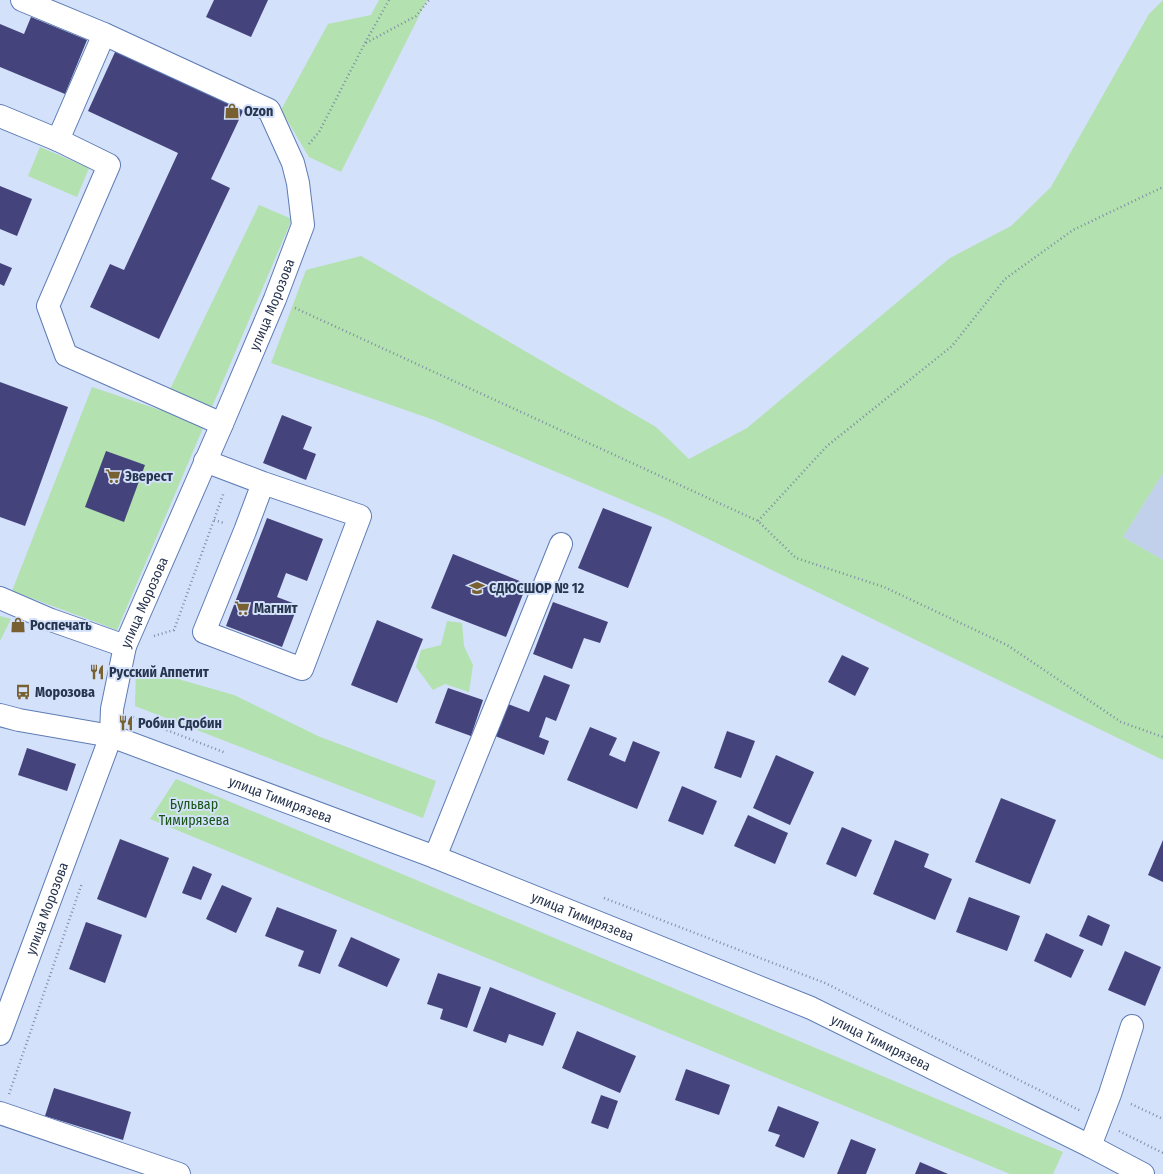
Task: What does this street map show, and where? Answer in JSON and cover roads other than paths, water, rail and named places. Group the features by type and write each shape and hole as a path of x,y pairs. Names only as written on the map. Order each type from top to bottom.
{"main road":[{"path":"22,0 104,34 58,140"},
{"name":"улица Морозова","path":"0,1034 111,736 112,709 125,646 275,299 303,225 298,183 292,163 269,110 104,34"},
{"path":"0,116 58,140 108,166 48,306 66,355 222,424"},
{"path":"205,461 263,483 360,516 302,669 204,632 263,483"},
{"path":"435,857 561,544"},
{"path":"0,598 52,620 125,646"},
{"name":"улица Тимирязева","path":"0,715 19,720 111,736 435,857 811,1008 1090,1146 1143,1174"},
{"path":"1090,1146 1110,1094 1132,1026"},
{"path":"1,1114 179,1174"}],"place":[{"name":"Ozon","path":"232,111"},
{"name":"Эверест","path":"113,476"},
{"name":"СДЮСШОР № 12","path":"477,588"},
{"name":"Магнит","path":"242,608"},
{"name":"Роспечать","path":"18,625"},
{"name":"Русский Аппетит","path":"97,672"},
{"name":"Морозова","path":"23,692"},
{"name":"Робин Сдобин","path":"126,723"}],"park label":[{"name":"Бульвар Тимирязева","path":"194,812"}]}
